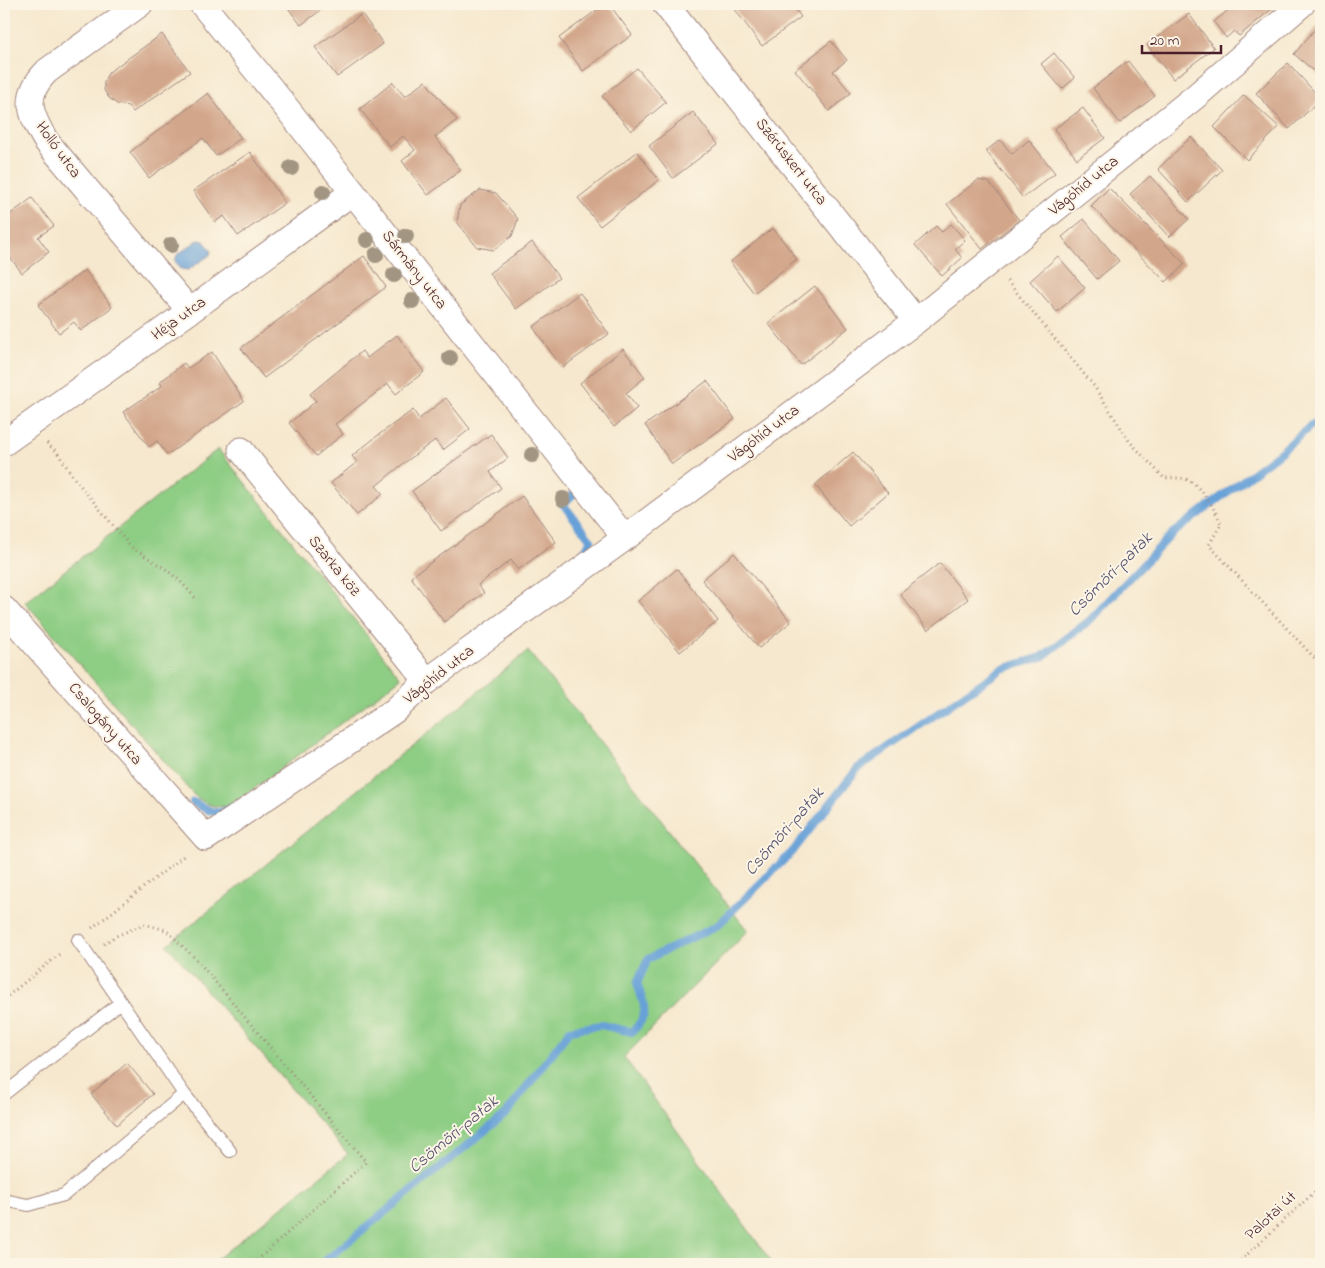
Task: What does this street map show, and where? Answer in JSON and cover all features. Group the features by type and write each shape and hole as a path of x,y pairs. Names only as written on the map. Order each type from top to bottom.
{"street":[{"name":"Holló utca","path":"140,4 47,71 32,90 31,110 37,126 46,140 190,311"},
{"name":"Sármány utca","path":"202,4 353,192 625,538"},
{"name":"Szérűskert utca","path":"665,4 916,321"},
{"name":"Vágóhíd utca","path":"206,838 394,711 427,681 625,538 916,321 1196,96 1302,4"},
{"name":"Héja utca","path":"4,443 353,192"},
{"name":"Szarka köz","path":"241,450 427,681"},
{"name":"Csalogány utca","path":"4,609 206,838"}],"lane":[{"path":"78,940 184,1094 230,1151"},
{"path":"4,1094 120,1003"},
{"path":"4,1200 28,1204 64,1196 184,1094"}],"path":[{"path":"991,261 1094,386 1130,442 1164,478 1188,480 1205,496 1217,513 1221,524 1208,545 1321,665"},
{"path":"34,422 38,432 58,452 74,478 131,547 167,570 184,584 196,599"},
{"path":"4,998 206,838"},
{"path":"89,954 114,937 144,924 166,930 203,968 366,1162 253,1264"},
{"name":"Palotai út","path":"1237,1264 1321,1186"}],"green space":[{"path":"218,449 401,678 231,806 225,807 210,805 192,793 25,602"},
{"path":"528,651 748,931 624,1057 773,1264 211,1264 348,1154 167,945"}],"water":[{"path":"198,240 204,241 211,250 210,255 188,270 181,269 175,261 177,255"}],"building":[{"path":"285,4 329,4 301,25"},
{"path":"605,4 609,4 632,35 583,71 559,38"},
{"path":"731,4 791,4 801,17 762,46"},
{"path":"1231,4 1278,4 1239,36 1234,31 1226,38 1214,22 1233,6"},
{"path":"362,14 383,44 337,77 315,47"},
{"path":"1189,14 1214,48 1173,79 1147,45"},
{"path":"1321,22 1321,77 1294,54"},
{"path":"162,34 190,72 133,112 128,106 117,104 109,98 104,90 104,81 109,72"},
{"path":"831,41 847,60 833,71 851,93 829,111 795,70"},
{"path":"1054,53 1075,78 1062,89 1041,64"},
{"path":"1128,61 1155,96 1120,123 1093,88"},
{"path":"1288,63 1321,99 1289,129 1256,93"},
{"path":"637,68 666,102 631,131 602,96"},
{"path":"425,81 457,120 435,137 461,170 428,195 402,161 415,150 403,136 390,147 360,109 393,82 405,97"},
{"path":"208,93 241,138 216,156 203,138 149,178 130,152"},
{"path":"1244,95 1279,127 1247,160 1214,127"},
{"path":"1083,108 1105,138 1077,159 1054,129"},
{"path":"693,112 718,144 673,178 649,146"},
{"path":"1191,137 1222,170 1188,202 1158,169"},
{"path":"1000,140 1012,154 1029,140 1055,173 1023,198 986,151"},
{"path":"250,152 285,203 238,236 224,216 215,222 193,191"},
{"path":"637,152 659,180 600,226 578,198"},
{"path":"1150,176 1189,219 1169,237 1130,194"},
{"path":"978,180 989,182 1019,220 982,249 947,204"},
{"path":"1109,188 1185,264 1166,282 1091,206"},
{"path":"480,190 496,193 518,219 512,236 494,250 477,247 457,222 460,205"},
{"path":"32,198 54,226 38,237 49,252 22,273 10,257 4,261 4,219"},
{"path":"1084,219 1119,261 1097,279 1062,237"},
{"path":"951,224 965,240 955,249 962,258 942,276 915,245 936,226 942,232"},
{"path":"773,228 797,259 754,293 730,262"},
{"path":"532,242 559,278 516,309 489,273"},
{"path":"364,256 386,287 264,378 241,348"},
{"path":"1058,256 1085,288 1057,312 1030,281"},
{"path":"85,270 112,307 81,331 74,322 59,333 38,305"},
{"path":"815,286 848,328 801,365 768,323"},
{"path":"580,293 609,334 562,368 533,327"},
{"path":"397,335 424,372 396,394 388,384 335,424 343,434 316,456 289,423 316,401 310,394 362,351 367,358"},
{"path":"623,349 645,377 626,393 637,408 614,427 580,383"},
{"path":"212,352 244,401 167,455 157,441 149,447 123,412 162,386 160,382 184,363 188,368"},
{"path":"707,381 735,419 672,464 645,425"},
{"path":"446,398 470,429 443,450 435,440 404,463 376,486 383,494 357,515 331,483 357,462 352,456 381,433 413,410 419,419"},
{"path":"491,434 508,458 490,472 501,488 441,531 412,491"},
{"path":"853,452 888,493 849,526 815,485"},
{"path":"522,496 556,542 518,570 511,560 478,585 484,593 444,622 411,577"},
{"path":"734,553 791,622 759,648 702,580"},
{"path":"940,563 968,599 928,630 900,594"},
{"path":"677,569 718,621 680,652 638,601"},
{"path":"127,1063 153,1094 117,1125 91,1094"}],"waterway":[{"name":"Csömöri-patak","path":"321,1264 506,1114 570,1030 601,1025 632,1032 642,1020 644,1014 644,1004 637,983 648,959 718,925 793,851 858,768 1002,669 1042,657 1089,621 1173,533 1278,454 1313,424 1321,420"},
{"path":"580,488 563,504 591,540 580,559"},
{"path":"193,802 207,810 217,812 226,811 231,808"}]}
